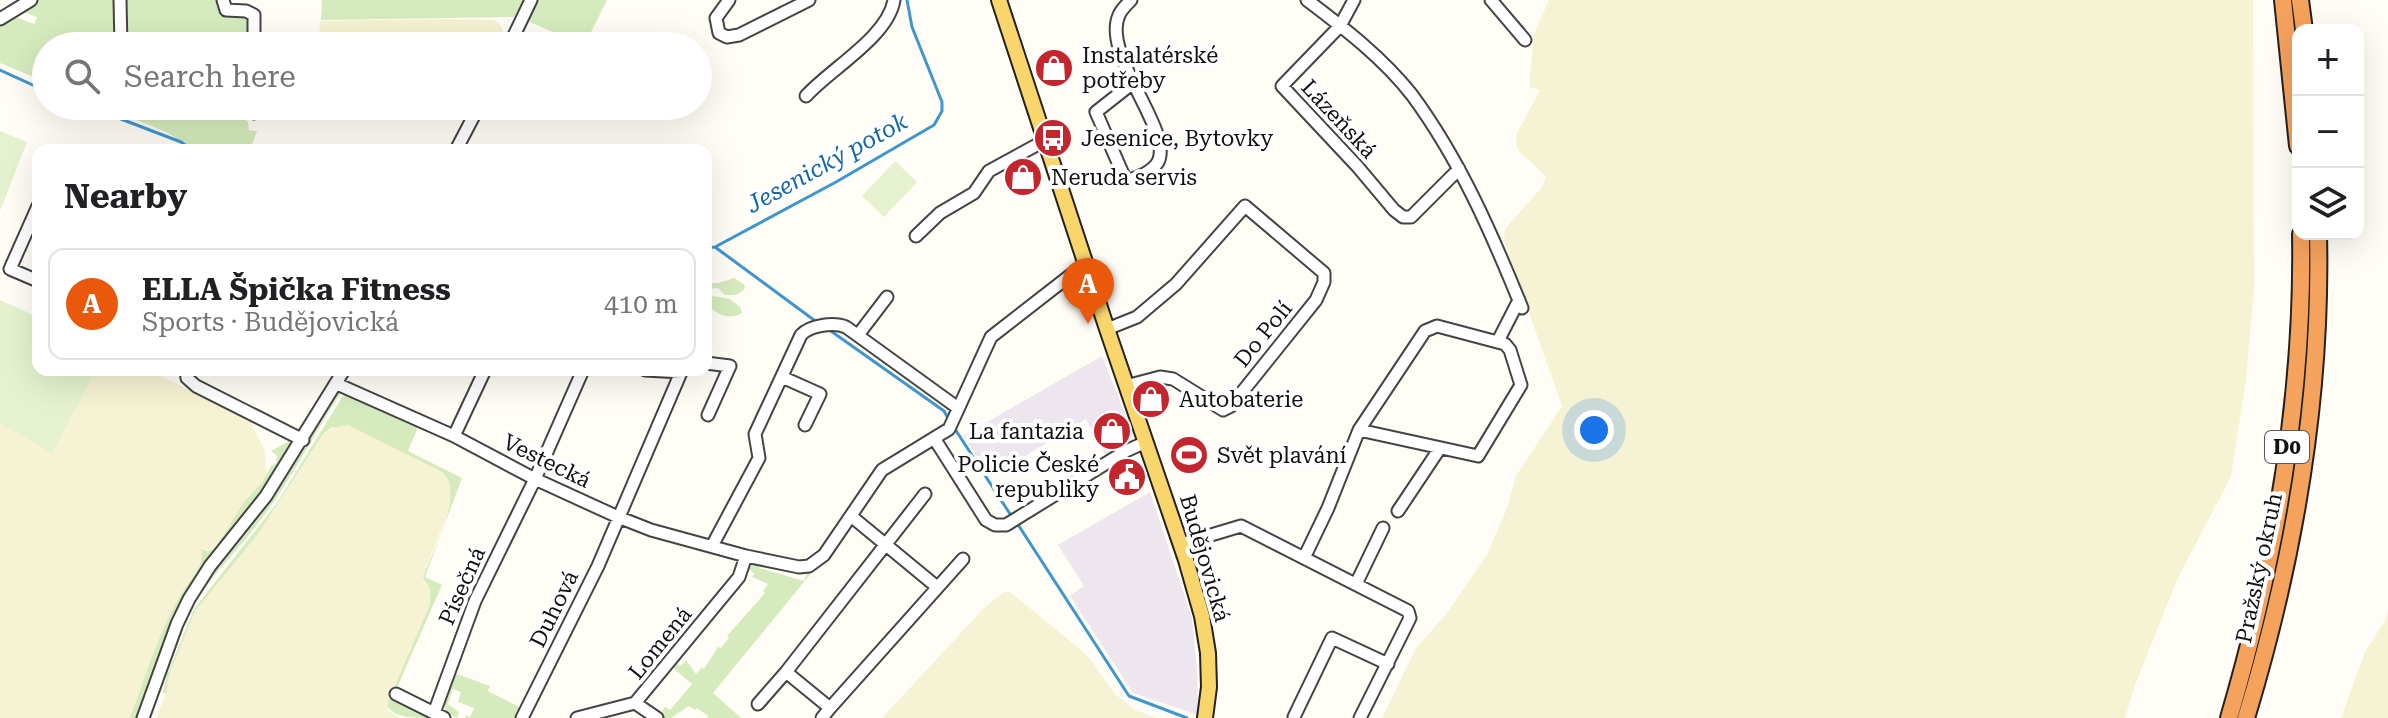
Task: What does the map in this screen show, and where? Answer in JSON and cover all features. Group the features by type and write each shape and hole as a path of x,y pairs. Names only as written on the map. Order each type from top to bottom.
{"highway":[{"path":"2283,0 2293,96"},
{"path":"2300,0 2303,24"},
{"name":"Pražský okruh","path":"2229,718 2258,608 2282,487 2298,342 2301,240"},
{"name":"Pražský okruh","path":"2246,718 2272,628 2300,477 2312,371 2318,240"}],"main road":[{"name":"Budějovická","path":"999,0 1086,268 1181,544 1202,616 1208,653 1209,687 1205,718"}],"street":[{"path":"0,19 31,0"},
{"path":"120,0 121,32"},
{"path":"223,0 226,10 246,11 254,15 254,32"},
{"path":"516,32 531,0"},
{"path":"729,0 716,18 719,33 727,37 739,35 809,0"},
{"path":"806,96 885,22 894,0"},
{"path":"1131,0 1118,15 1116,41 1134,82 1161,147 1157,163 1146,174 1126,181 1096,112 1134,82"},
{"path":"1307,0 1377,58 1411,94 1459,169 1482,212 1521,304 1498,341"},
{"path":"1340,26 1354,0"},
{"path":"1491,0 1525,40"},
{"name":"Lázeňská","path":"1340,26 1282,86 1403,217 1411,217 1459,169"},
{"path":"459,144 472,120"},
{"path":"916,236 940,213 974,193 989,171 1044,141"},
{"name":"Do Polí","path":"1107,329 1137,317 1176,284 1245,206 1324,273 1324,282 1316,300 1231,406 1223,410 1173,379 1160,377 1126,386"},
{"path":"32,220 10,269 32,278"},
{"path":"937,587 851,516 882,470 934,438 954,419 991,337 1072,274 1086,268"},
{"path":"858,335 887,297"},
{"path":"712,546 759,458 755,434 804,331 840,325 858,335 954,419"},
{"path":"1304,558 1359,430 1421,335 1437,326 1498,341 1510,350 1521,385 1478,456 1359,430"},
{"path":"708,415 730,366 712,364"},
{"path":"187,376 196,386 303,440"},
{"path":"143,718 189,599 210,566 266,496 341,376"},
{"path":"454,436 482,376"},
{"name":"Písečná","path":"439,715 475,601 535,479 580,376"},
{"name":"Duhová","path":"522,718 598,566 679,376"},
{"path":"782,377 820,394 805,425"},
{"name":"Vestecká","path":"337,384 454,436 535,479 618,517 651,530 746,556 799,567 809,566 824,555 851,516"},
{"path":"934,438 986,520 995,525 1006,525 1126,451 1146,442"},
{"path":"1398,511 1440,448"},
{"path":"758,704 925,494"},
{"path":"1181,544 1237,525 1408,611 1410,618 1360,718"},
{"path":"1356,584 1383,528"},
{"name":"Lomená","path":"577,718 635,703 739,577 746,556"},
{"path":"786,672 826,713 963,559"},
{"path":"1294,717 1332,638 1388,664"},
{"path":"396,694 439,715"},
{"path":"635,703 657,718"}],"shaded area":[{"path":"1549,0 2253,0 2254,290 2246,379 2231,476 2177,580 2125,718 1382,718 1416,648 1447,613 1487,555 1507,508 1516,476 1562,406 1504,241 1505,229 1542,187 1546,176 1519,151 1516,144 1517,133 1540,90 1529,87 1534,34"},
{"path":"494,20 503,32 320,32 320,21"},
{"path":"0,305 32,360 32,376 160,376 249,419 265,451 267,476 243,503 215,549 202,550 201,565 171,613 130,718 0,718"},
{"path":"1102,356 1133,433 1132,441 1106,456 1086,419 991,477 963,436"},
{"path":"339,425 348,425 442,472 447,476 452,491 446,517 423,576 430,589 430,604 387,710 400,718 156,718 169,675 195,611 258,534 323,434"},
{"path":"1150,492 1192,618 1198,715 1133,693 1070,596 1084,586 1058,545"},
{"path":"1004,592 1010,592 1080,649 1115,694 1135,710 1157,718 882,718 985,607"},
{"path":"2388,609 2388,718 2341,718 2365,652 2386,619"}],"green space":[{"path":"38,0 114,0 115,32 32,32 32,76 0,63 0,24 13,16 34,24 37,17 21,11"},
{"path":"124,0 219,0 220,16 244,15 249,18 250,32 125,32"},
{"path":"322,0 523,0 514,17 321,20"},
{"path":"538,0 607,0 591,32 553,32 528,21"},
{"path":"137,120 246,120 249,130 257,131 252,144 186,144"},
{"path":"0,131 27,142 0,211"},
{"path":"895,161 917,182 884,217 862,196"},
{"path":"734,278 745,285 744,290 736,295 725,295 718,288 712,288 712,283"},
{"path":"712,296 730,299 741,308 742,313 727,316 718,313 712,308"},
{"path":"0,300 32,314 32,376 93,376 52,453 0,423"},
{"path":"342,391 278,496 184,620 195,597 336,393"},
{"path":"346,391 418,427 408,451 462,478 425,577 442,585 392,699 431,718 399,715 387,705 430,604 430,589 423,577 449,507 448,481 442,472 348,425 331,428 323,434 258,534 195,611 169,675 166,694 163,693 167,675 194,609 277,503"},
{"path":"295,441 292,451 207,567 139,718 130,718 168,619 200,565 201,549 215,549 243,503 276,463 277,456 271,451"},
{"path":"753,564 804,581 808,570 813,571 713,693 741,718 707,718 697,708 695,710 689,706 671,718 663,718 660,714 665,707 670,710 692,684 672,667 676,663 680,666 686,660 696,674 702,667 704,669 718,647 721,648 729,638 727,636 765,593 763,591 768,584 752,577 755,574 748,569"},
{"path":"454,673 490,686 488,691 521,708 516,718 465,718 466,715 470,717 474,708 458,702 461,692 453,689 448,704 459,712 457,718 446,712 443,701"}],"waterway":[{"name":"Jesenický potok","path":"712,247 836,182 934,125 942,111 942,102 912,27 907,0"},
{"name":"Jesenický potok","path":"0,70 32,85"},
{"name":"Jesenický potok","path":"124,120 184,144"},
{"path":"715,247 818,323"},
{"path":"828,329 944,411 949,420"},
{"path":"953,426 1012,517"},
{"path":"1017,523 1129,696 1187,718"}],"place":[{"name":"Instalatérské potřeby","path":"1054,68"},
{"name":"Jesenice, Bytovky","path":"1053,138"},
{"name":"Neruda servis","path":"1023,177"},
{"name":"ELLA Špička Fitness","path":"1088,324"},
{"name":"Autobaterie","path":"1151,399"},
{"name":"La fantazia","path":"1112,431"},
{"name":"Svět plavání","path":"1189,455"},
{"name":"Policie České republiky","path":"1127,477"}]}
